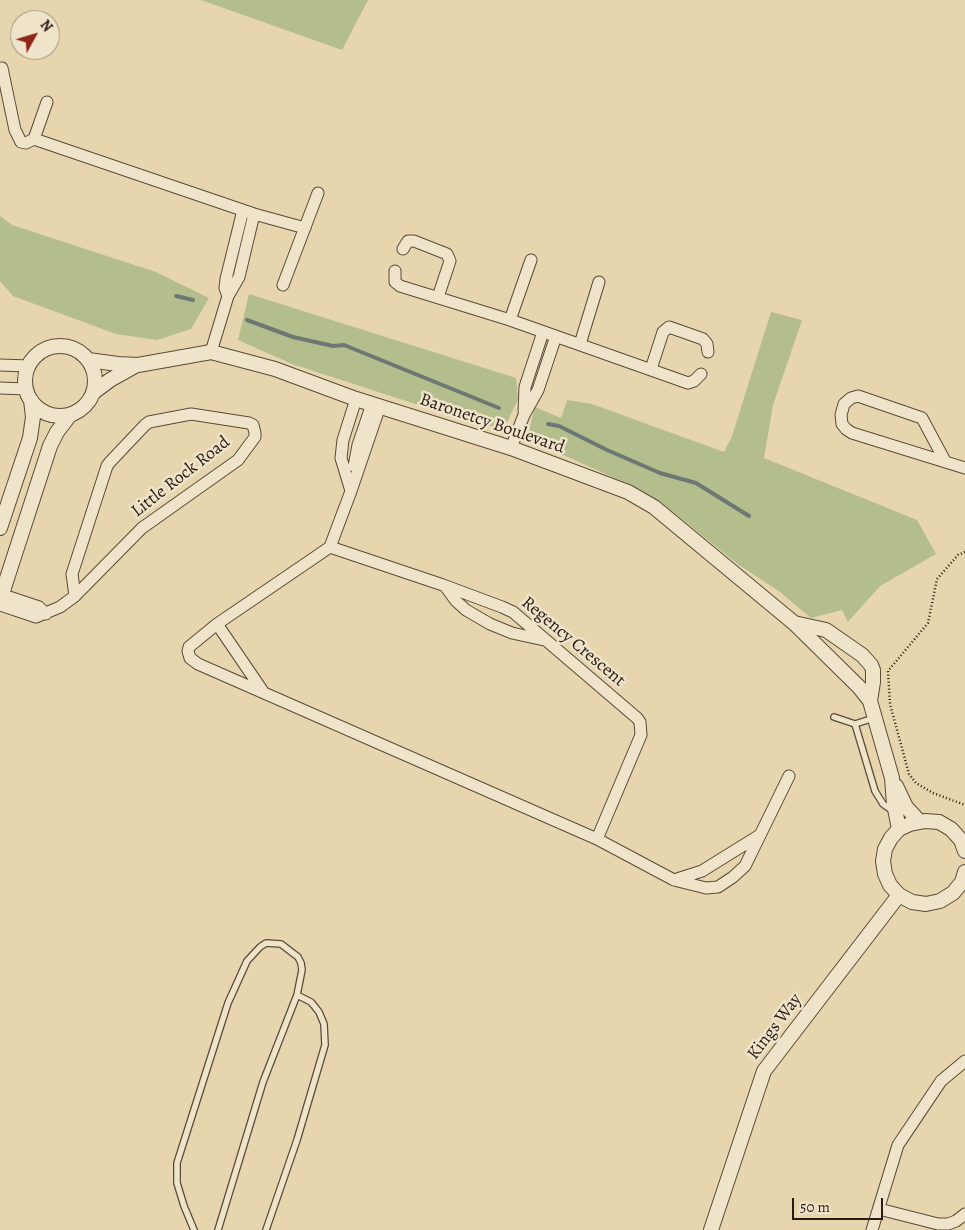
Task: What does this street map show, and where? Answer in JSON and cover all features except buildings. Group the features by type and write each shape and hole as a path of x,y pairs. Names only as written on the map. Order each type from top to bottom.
{"street":[{"path":"2,68 19,139 24,143 34,139 248,212 304,228"},
{"path":"34,139 47,102"},
{"path":"283,285 318,193"},
{"path":"211,352 228,296 225,288 226,279 248,212"},
{"path":"402,249 408,241 414,241 448,254 450,261 438,297"},
{"path":"510,320 531,260"},
{"path":"395,270 395,282 397,285 510,320 688,383 694,381 701,374"},
{"path":"580,344 599,282"},
{"path":"651,369 663,332 669,328 703,339 707,344 708,352"},
{"path":"524,415 525,387 543,332"},
{"path":"511,448 524,415 538,390 556,336"},
{"path":"0,388 29,395 37,407 48,414 61,416 70,414 85,406 94,392 95,377 88,360 71,347 56,346 40,352 28,366 26,376 29,395 33,417 30,438 0,528"},
{"name":"Baronetcy Boulevard","path":"88,360 138,365 211,352 275,369 376,405 511,448 628,492 654,507 794,623 846,673 870,701"},
{"path":"0,365 28,366"},
{"name":"Baronetcy Boulevard","path":"94,392 110,380 138,365"},
{"path":"858,396 922,418 955,465 852,433 842,424 841,415 844,404 851,398 858,396"},
{"path":"351,491 342,458 343,440 356,398"},
{"path":"376,405 353,464 356,478 330,547 217,624 189,647 190,658 198,664 265,694 597,839 674,880 706,888 718,887 733,878 745,866 789,776"},
{"path":"1,598 50,446 70,414"},
{"name":"Little Rock Road","path":"1,598 39,607 46,614 60,607 74,596 142,528 238,460 255,437 252,425 191,414 145,424 107,466 72,574 74,596"},
{"name":"Regency Crescent","path":"330,547 444,585 513,612 637,718 642,727 641,735 597,839"},
{"path":"444,585 456,601 466,610 490,624 512,633 547,641"},
{"name":"Baronetcy Boulevard","path":"794,623 814,628 873,676 870,701 892,778 906,808 919,821"},
{"path":"217,624 265,694"},
{"name":"Baronetcy Boulevard","path":"892,778 899,829"},
{"path":"965,851 961,840 951,829 939,822 919,821 899,829 885,849 883,862 885,874 890,885 899,895 912,902 926,904 940,901 953,893 962,882 965,872"},
{"path":"674,880 702,871 762,834"},
{"name":"Kings Way","path":"711,1230 764,1071 899,895"},
{"path":"872,1230 898,1145 941,1081 965,1060"},
{"path":"879,1209 938,1224 948,1224 965,1214"}],"lane":[{"path":"834,717 855,724 874,718"},
{"path":"855,724 878,797 883,804 896,813"},
{"path":"194,1230 184,1206 178,1183 177,1163 228,1003 251,955 260,947 272,942 281,944 291,950 298,957 302,970 297,995 263,1082 218,1230"},
{"path":"266,1230 297,1140 325,1044 324,1024 319,1012 311,1002 297,995"}],"path":[{"path":"965,552 958,555 937,579 928,624 888,671 890,704 909,774 916,783 965,806"}],"green space":[{"path":"201,0 368,0 342,50"},
{"path":"0,216 12,225 156,272 209,298 191,329 157,340 116,334 13,296 0,281"},
{"path":"249,294 516,378 518,399 504,429 474,423 292,364 238,340"},
{"path":"771,312 802,320 773,405 764,458 917,520 936,554 880,586 848,622 842,610 811,618 780,592 739,565 673,512 635,487 527,439 535,407 561,418 567,400 592,404 724,452 732,436"}],"waterway":[{"path":"176,296 193,300"},
{"path":"247,320 293,337 333,346 344,345 499,408"},
{"path":"548,424 559,426 607,450 660,473 696,483 749,516"}]}
